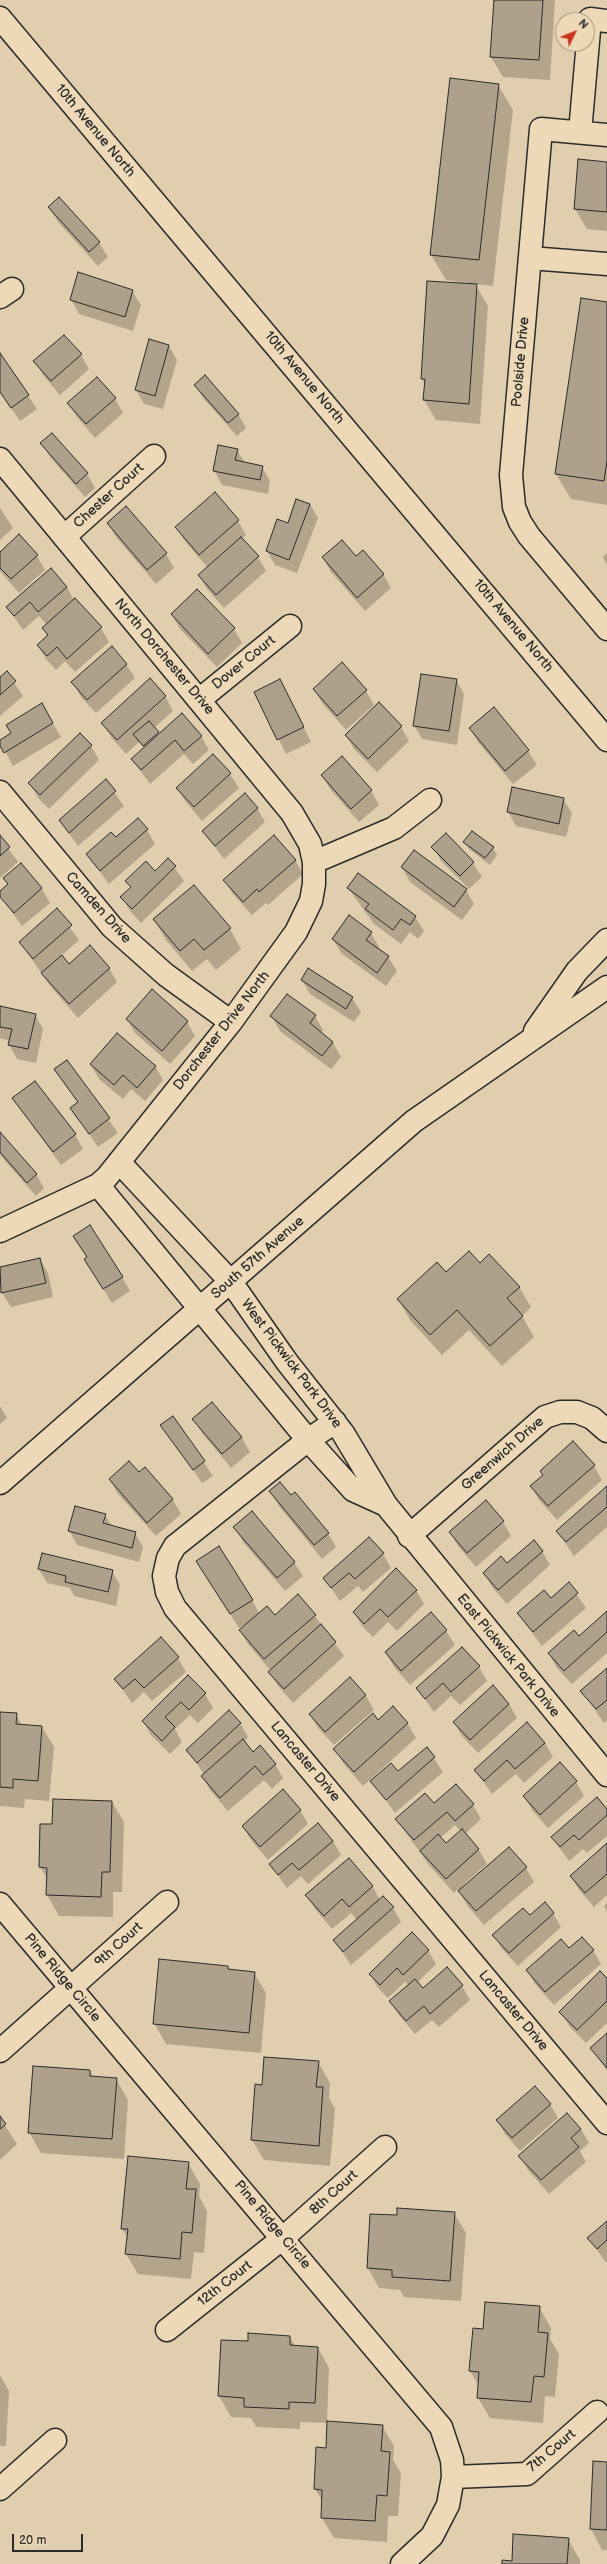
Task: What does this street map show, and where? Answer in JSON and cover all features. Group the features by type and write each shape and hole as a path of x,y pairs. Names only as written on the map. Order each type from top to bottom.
{"street":[{"name":"10th Avenue North","path":"0,18 607,740"},
{"path":"580,132 590,19 607,21"},
{"name":"Poolside Drive","path":"607,135 541,129 511,475 514,507 529,536 607,629"},
{"path":"530,258 607,264"},
{"name":"Chester Court","path":"64,537 154,456"},
{"name":"North Dorchester Drive","path":"0,459 292,813 310,844 314,862"},
{"name":"Dover Court","path":"199,700 290,626"},
{"name":"Camden Drive","path":"0,792 112,927 166,975 231,1022"},
{"path":"314,862 394,828 430,800"},
{"name":"Dorchester Drive North","path":"98,1185 119,1162 231,1022 305,917 314,884 314,862"},
{"name":"South 57th Avenue","path":"526,1044 577,971 607,940"},
{"name":"South 57th Avenue","path":"0,1483 414,1121 607,987"},
{"name":"West Pickwick Park Drive","path":"119,1162 231,1282 287,1362 334,1422 386,1505 410,1536"},
{"path":"0,1231 98,1185"},
{"name":"West Pickwick Park Drive","path":"98,1185 199,1310 308,1440 353,1490 386,1505"},
{"name":"Greenwich Drive","path":"410,1536 545,1417 560,1412 577,1412 592,1418 607,1431"},
{"name":"Lancaster Drive","path":"334,1422 308,1440 175,1546 168,1558 164,1576 166,1592 175,1608 607,2123"},
{"name":"East Pickwick Park Drive","path":"410,1536 607,1775"},
{"name":"9th Court","path":"0,2051 167,1902"},
{"name":"Pine Ridge Circle","path":"0,1904 441,2427 448,2443 453,2477 448,2505 432,2536 402,2564"},
{"name":"8th Court","path":"283,2238 386,2147"},
{"name":"12th Court","path":"168,2330 283,2238"},
{"name":"7th Court","path":"453,2477 527,2474 596,2412"},
{"path":"0,2489 55,2440"}],"building":[{"path":"494,0 543,0 539,60 490,57"},
{"path":"450,78 499,84 479,260 430,255"},
{"path":"578,159 607,162 607,212 574,209"},
{"path":"59,197 100,242 89,252 48,207"},
{"path":"78,272 133,290 125,317 70,300"},
{"path":"427,281 477,284 469,404 423,400 425,379 421,379"},
{"path":"581,298 607,302 607,461 604,481 555,474"},
{"path":"64,335 82,354 51,381 33,361"},
{"path":"149,339 169,345 155,396 135,390"},
{"path":"0,353 29,395 11,408 0,392"},
{"path":"205,375 239,414 228,423 194,385"},
{"path":"97,377 116,398 86,424 67,403"},
{"path":"52,433 88,473 76,484 40,443"},
{"path":"218,445 238,449 235,460 263,466 260,480 213,471"},
{"path":"215,492 239,520 199,555 175,527"},
{"path":"296,499 310,504 289,560 266,551 277,519 288,523"},
{"path":"126,506 167,553 147,570 107,523"},
{"path":"19,534 38,555 11,579 0,568 0,552"},
{"path":"241,537 259,556 216,595 198,575"},
{"path":"342,540 356,556 363,550 384,574 357,598 322,557"},
{"path":"51,568 67,587 38,612 30,602 14,616 6,607"},
{"path":"197,589 235,628 208,654 171,614"},
{"path":"75,598 102,627 67,659 57,647 47,656 37,645 48,635 42,628"},
{"path":"112,646 127,664 87,700 71,682"},
{"path":"342,662 367,690 337,716 313,689"},
{"path":"7,671 16,681 0,695 0,677"},
{"path":"421,674 457,679 449,731 413,726"},
{"path":"150,678 166,696 117,740 101,723"},
{"path":"280,679 304,727 277,740 254,692"},
{"path":"379,702 402,726 368,759 345,735"},
{"path":"42,703 53,723 4,753 0,746 0,740 11,733 6,725"},
{"path":"494,707 529,750 505,771 469,728"},
{"path":"182,713 202,736 184,751 175,740 141,770 131,759"},
{"path":"149,721 159,732 143,746 133,734"},
{"path":"80,733 92,745 40,795 28,783"},
{"path":"213,754 231,773 194,807 176,788"},
{"path":"342,756 372,790 351,809 321,775"},
{"path":"106,779 116,791 69,833 59,820"},
{"path":"512,787 564,798 559,824 507,812"},
{"path":"245,793 258,808 215,846 202,831"},
{"path":"138,818 148,829 100,871 86,854 111,832 116,837"},
{"path":"472,831 494,847 485,858 463,842"},
{"path":"446,833 474,862 460,876 431,847"},
{"path":"0,835 10,847 0,856"},
{"path":"274,835 296,860 259,892 257,889 243,902 223,880"},
{"path":"414,850 467,889 454,907 401,867"},
{"path":"168,858 176,866 132,909 120,897 131,887 125,881 146,861 155,871"},
{"path":"21,863 42,888 14,913 0,897 0,891 8,884 3,878"},
{"path":"358,873 416,916 410,925 401,919 393,930 365,909 369,904 347,888"},
{"path":"194,885 231,928 204,950 194,939 180,951 153,919"},
{"path":"57,908 72,925 33,959 19,942"},
{"path":"349,915 372,932 366,940 389,956 377,973 332,939"},
{"path":"90,945 110,968 69,1004 41,973 62,955 69,964"},
{"path":"308,968 353,997 346,1009 301,980"},
{"path":"152,989 188,1021 162,1051 126,1019"},
{"path":"287,994 316,1015 310,1023 333,1042 322,1056 270,1016"},
{"path":"0,1006 36,1014 28,1049 8,1045 12,1029 0,1027"},
{"path":"117,1033 156,1066 137,1088 123,1075 114,1085 90,1064"},
{"path":"67,1060 110,1118 89,1134 70,1108 78,1102 54,1069"},
{"path":"35,1081 76,1134 53,1152 12,1098"},
{"path":"0,1132 37,1174 27,1183 0,1152"},
{"path":"90,1225 123,1277 103,1289 84,1259 87,1257 73,1236"},
{"path":"469,1251 480,1263 489,1254 520,1287 507,1298 523,1316 490,1346 457,1310 430,1335 397,1299 437,1262 446,1272"},
{"path":"40,1258 46,1283 1,1293 0,1267"},
{"path":"212,1402 242,1437 222,1454 192,1419"},
{"path":"173,1416 205,1461 193,1470 160,1425"},
{"path":"573,1441 595,1465 548,1506 530,1486 543,1475 540,1471"},
{"path":"129,1461 139,1472 145,1467 173,1499 147,1523 109,1479"},
{"path":"280,1482 291,1495 295,1492 329,1533 314,1545 269,1491"},
{"path":"607,1486 607,1507 566,1542 556,1531"},
{"path":"486,1500 504,1521 467,1553 449,1532"},
{"path":"75,1506 106,1514 103,1523 136,1532 132,1548 68,1531"},
{"path":"252,1511 295,1562 277,1578 233,1527"},
{"path":"369,1537 384,1553 355,1579 349,1573 331,1588 323,1578"},
{"path":"534,1540 543,1551 498,1590 483,1573 501,1556 507,1563"},
{"path":"219,1546 253,1600 230,1614 196,1561"},
{"path":"42,1553 113,1570 108,1592 65,1582 66,1576 38,1569"},
{"path":"396,1568 417,1590 388,1617 380,1609 364,1624 353,1612"},
{"path":"569,1582 578,1593 533,1632 517,1613 544,1590 551,1598"},
{"path":"298,1594 316,1615 264,1659 239,1630 267,1606 275,1615"},
{"path":"607,1611 607,1632 564,1671 548,1653 574,1630 579,1636"},
{"path":"431,1612 447,1630 401,1671 385,1652"},
{"path":"321,1624 336,1642 284,1689 268,1672"},
{"path":"161,1637 179,1657 144,1688 135,1679 123,1689 114,1679"},
{"path":"462,1647 480,1666 451,1692 443,1683 425,1699 416,1688"},
{"path":"607,1668 607,1700 596,1709 580,1691"},
{"path":"188,1675 206,1693 189,1710 181,1702 165,1717 175,1727 162,1741 142,1721"},
{"path":"350,1677 366,1695 325,1732 309,1714"},
{"path":"493,1685 509,1704 470,1740 453,1722"},
{"path":"393,1706 408,1723 354,1772 333,1749 373,1713 378,1720"},
{"path":"229,1710 241,1723 197,1763 186,1750"},
{"path":"0,1712 17,1713 16,1724 42,1726 38,1781 13,1779 13,1788 0,1787"},
{"path":"527,1722 545,1743 515,1769 507,1760 484,1781 474,1770"},
{"path":"243,1739 253,1752 260,1745 276,1764 263,1775 255,1766 220,1798 201,1776"},
{"path":"427,1747 435,1757 386,1800 370,1781 391,1763 398,1771"},
{"path":"560,1762 577,1781 540,1815 523,1796"},
{"path":"456,1784 474,1804 455,1821 447,1812 414,1840 395,1819 425,1793 434,1803"},
{"path":"283,1789 301,1810 260,1847 242,1826"},
{"path":"597,1797 607,1809 607,1815 579,1840 574,1835 560,1847 551,1837"},
{"path":"53,1799 112,1801 110,1872 102,1872 101,1897 46,1895 47,1868 39,1867 40,1824 52,1824"},
{"path":"318,1823 333,1841 299,1870 292,1863 278,1875 269,1864"},
{"path":"462,1829 479,1849 446,1879 420,1851 438,1834 446,1843"},
{"path":"607,1843 607,1874 585,1893 570,1876"},
{"path":"509,1847 527,1867 476,1911 458,1891"},
{"path":"349,1858 373,1886 349,1907 342,1899 324,1916 305,1895"},
{"path":"383,1896 394,1907 343,1952 333,1940"},
{"path":"545,1902 554,1913 509,1953 492,1935 523,1908 530,1915"},
{"path":"412,1932 429,1950 403,1975 397,1968 380,1985 369,1974"},
{"path":"582,1937 594,1950 545,1992 526,1970 561,1939 569,1948"},
{"path":"159,1959 228,1966 228,1969 255,1972 249,2033 153,2024"},
{"path":"447,1967 463,1985 430,2014 424,2006 406,2021 389,2001 415,1979 423,1988"},
{"path":"600,1971 607,1978 607,2001 577,2030 559,2012"},
{"path":"607,2033 607,2068 590,2048"},
{"path":"264,2057 319,2061 316,2087 323,2087 319,2146 251,2140 255,2084 262,2085"},
{"path":"33,2066 90,2070 90,2076 117,2078 112,2139 28,2133"},
{"path":"535,2086 551,2104 512,2138 496,2120"},
{"path":"567,2113 581,2129 571,2138 579,2147 541,2180 518,2156"},
{"path":"0,2116 6,2124 0,2129"},
{"path":"128,2156 189,2162 186,2189 196,2189 192,2233 182,2232 180,2259 125,2254 128,2229 121,2229"},
{"path":"397,2208 455,2212 450,2281 392,2277 392,2270 367,2268 370,2214 397,2215"},
{"path":"607,2221 607,2240 597,2249 587,2238"},
{"path":"485,2302 540,2306 538,2332 548,2333 544,2377 534,2376 531,2402 477,2398 479,2372 469,2371 473,2328 483,2329"},
{"path":"248,2333 290,2336 290,2345 318,2347 315,2403 289,2402 289,2409 244,2407 244,2398 218,2396 221,2340 248,2341"},
{"path":"327,2421 383,2425 381,2451 390,2452 387,2496 377,2495 375,2521 321,2518 322,2490 314,2489 316,2447 326,2448"},
{"path":"593,2461 607,2462 607,2530 590,2529"},
{"path":"513,2534 569,2538 567,2564 502,2564 502,2560 512,2561"}]}
